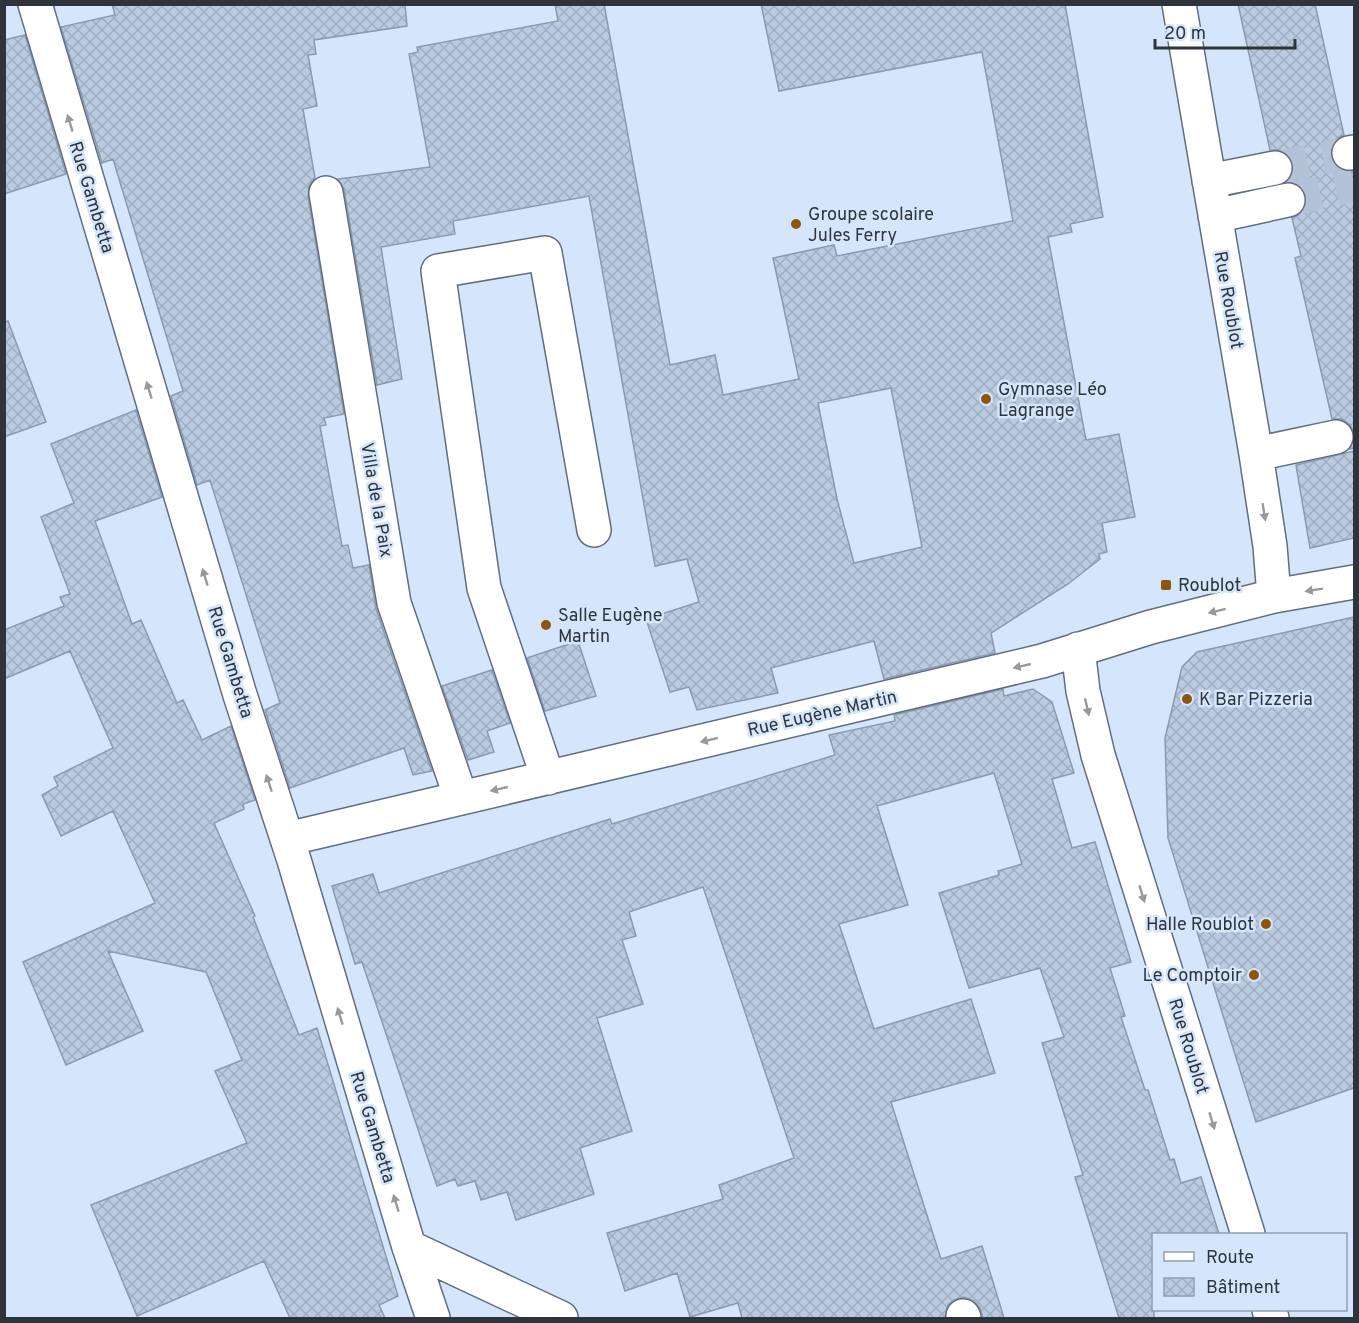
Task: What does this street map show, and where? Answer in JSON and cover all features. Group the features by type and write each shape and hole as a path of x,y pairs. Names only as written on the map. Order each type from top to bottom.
{"street":[{"name":"Rue Gambetta","path":"35,4 240,695 287,839 409,1247 433,1318"},
{"name":"Rue Roublot","path":"1179,4 1256,454 1274,596"},
{"path":"1209,182 1275,168"},
{"name":"Villa de la Paix","path":"326,194 394,603 461,798"},
{"path":"1215,216 1288,200"},
{"path":"548,778 484,588 438,272 545,253 594,530"},
{"path":"1256,454 1336,437"},
{"name":"Rue Eugène Martin","path":"287,839 1041,661 1274,596 1354,582"},
{"name":"Rue Roublot","path":"1078,649 1083,691 1098,755 1248,1233"},
{"path":"409,1247 561,1318"}],"building":[{"path":"112,4 405,4 407,26 314,40 316,54 308,55 317,106 303,109 315,178 309,186 308,196 344,414 324,418 326,425 320,426 342,546 348,545 353,568 369,565 376,609 432,771 413,775 404,748 290,788 265,710 280,703 210,480 197,485 171,396 183,391 113,159 102,163 61,27 115,15"},
{"path":"555,4 604,4 670,365 715,355 723,395 799,379 773,258 834,245 837,256 1013,221 982,52 779,91 761,4 1065,4 1103,217 1070,224 1072,232 1048,237 1086,440 1119,434 1135,517 1102,523 1107,552 1099,554 1100,559 1068,584 991,633 995,653 884,679 874,641 771,668 778,693 697,710 689,687 670,692 646,619 699,602 687,559 655,566 589,196 453,221 455,234 381,247 402,379 377,385 344,190 338,179 430,167 409,54 418,52 417,47 558,21","holes":["891,388 922,547 854,563 837,499 818,403"]},
{"path":"1238,4 1315,4 1344,135 1336,139 1332,146 1331,157 1342,171 1353,171 1354,180 1354,434 1350,425 1342,419 1332,419 1295,258 1301,256 1292,218 1300,214 1306,206 1306,195 1301,187 1288,182 1293,173 1293,164 1289,156 1280,150 1270,150"},
{"path":"25,35 66,174 4,194 4,40"},
{"path":"8,321 46,422 4,437 4,322"},
{"path":"136,410 162,497 95,521 132,624 141,620 177,703 183,700 202,740 231,726 255,800 243,804 244,809 214,823 255,916 253,917 299,1035 317,1028 398,1296 379,1305 385,1318 290,1318 264,1261 137,1316 91,1205 247,1143 215,1071 242,1060 206,972 108,951 143,1031 66,1065 23,962 155,903 113,811 61,836 42,795 58,786 54,777 113,748 70,651 4,679 4,630 64,606 60,597 70,594 41,517 74,503 51,444"},
{"path":"1354,434 1354,448 1350,449"},
{"path":"1354,451 1354,538 1310,548 1296,465"},
{"path":"1354,617 1354,1088 1256,1122 1168,838 1165,738 1182,667 1197,652"},
{"path":"578,641 596,696 545,711 527,658"},
{"path":"492,670 510,723 487,731 494,752 468,760 442,686"},
{"path":"1003,689 1004,696 1033,689 1052,702 1074,773 1052,779 1072,848 1095,842 1131,962 1110,968 1125,1016 1121,1017 1145,1090 1148,1090 1170,1160 1174,1159 1181,1183 1201,1177 1219,1233 1152,1233 1152,1311 1154,1311 1154,1318 1119,1318 1075,1177 1083,1175 1042,1043 1064,1037 1040,968 969,988 939,893 999,875 998,871 1022,864 994,773 877,806 908,905 839,924 874,1029 971,999 995,1073 891,1102 941,1259 982,1246 1004,1318 983,1318 980,1308 974,1301 964,1297 948,1305 945,1318 742,1318 738,1303 690,1317 677,1273 625,1291 607,1233 723,1199 719,1185 794,1158 703,887 629,912 636,936 622,940 643,1004 597,1018 632,1131 580,1148 594,1194 516,1220 507,1192 481,1200 475,1181 458,1186 455,1179 437,1186 362,962 355,964 332,886 373,874 379,893 610,819 612,824 835,755 829,735 895,721 894,715"}],"tunnel":[{"path":"1275,168 1349,153"},
{"path":"1288,200 1354,185"}],"place":[{"name":"Groupe scolaire Jules Ferry","path":"796,224"},
{"name":"Gymnase Léo Lagrange","path":"986,399"},
{"name":"Roublot","path":"1166,585"},
{"name":"Salle Eugène Martin","path":"546,625"},
{"name":"K Bar Pizzeria","path":"1187,699"},
{"name":"Halle Roublot","path":"1266,924"},
{"name":"Le Comptoir","path":"1254,975"}]}
